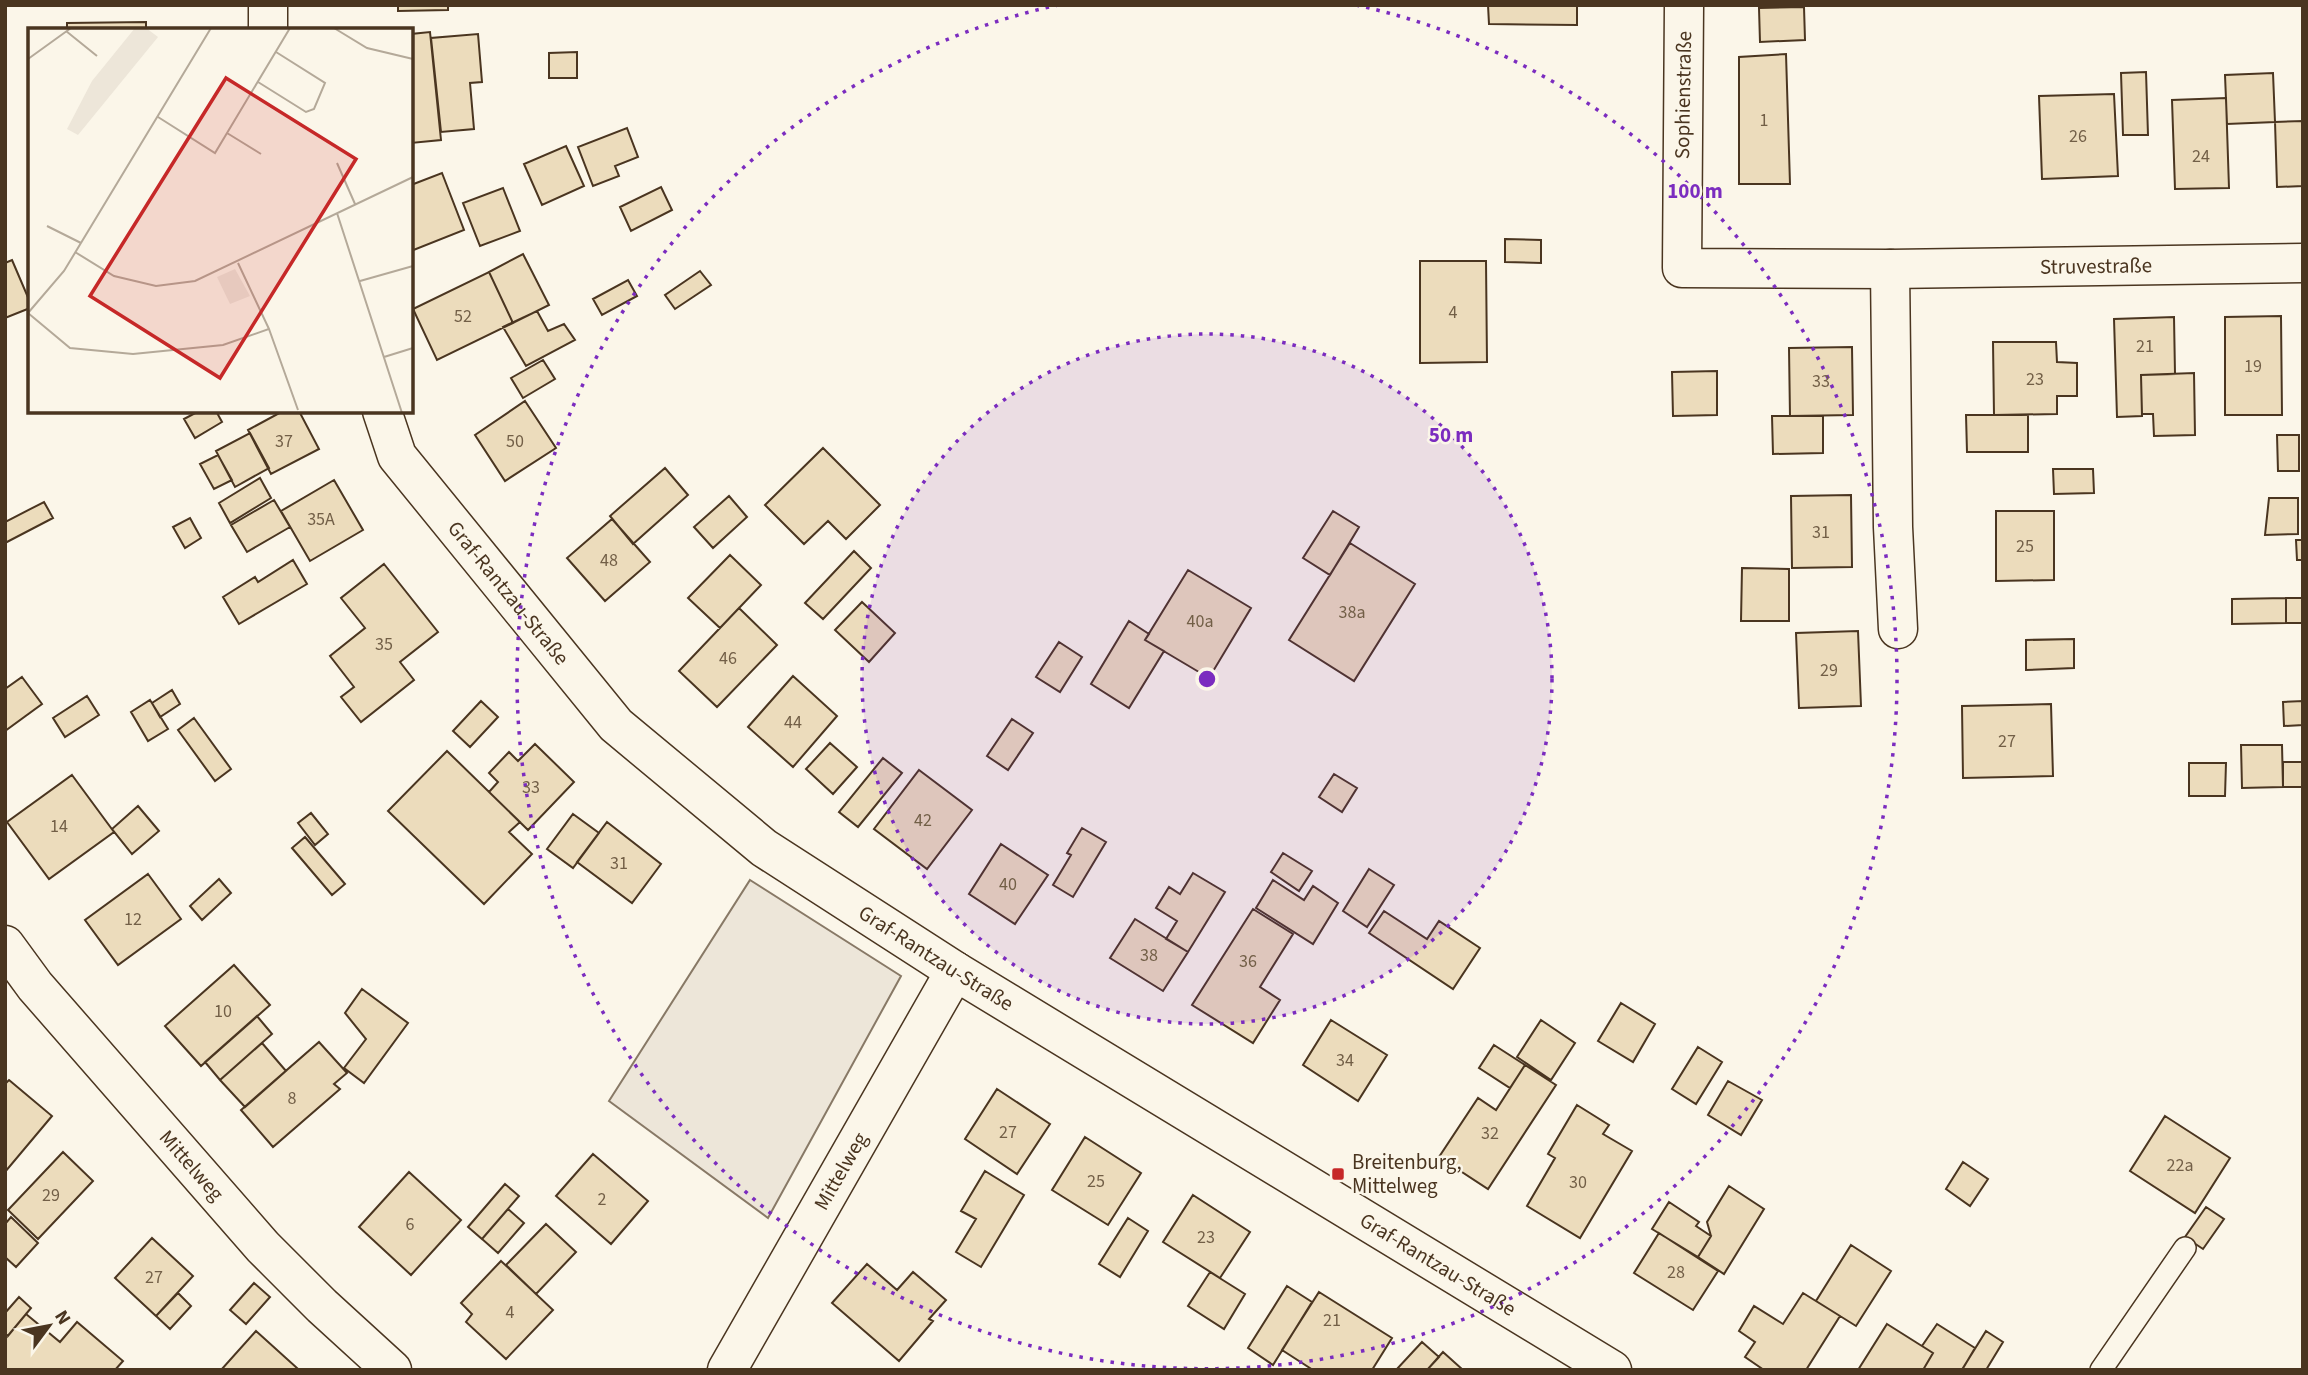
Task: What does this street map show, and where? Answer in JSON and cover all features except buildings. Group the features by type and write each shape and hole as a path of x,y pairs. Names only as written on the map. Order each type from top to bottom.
{"street":[{"path":"268,5 268,28"},
{"name":"Sophienstraße","path":"1682,268 1684,5"},
{"name":"Struvestraße","path":"1682,268 1890,269 2303,263"},
{"path":"1890,269 1893,527 1898,629"},
{"name":"Graf-Rantzau-Straße","path":"383,413 397,456 616,725 764,848 954,971 1612,1370"},
{"name":"Mittelweg","path":"5,945 35,986 263,1247 392,1370"},
{"name":"Mittelweg","path":"727,1370 954,971"}],"lane":[{"path":"2101,1370 2185,1248"}],"shaded area":[{"path":"750,880 901,976 768,1218 609,1101"}],"place":[{"name":"Breitenburg, Mittelweg","path":"1338,1174"}]}
